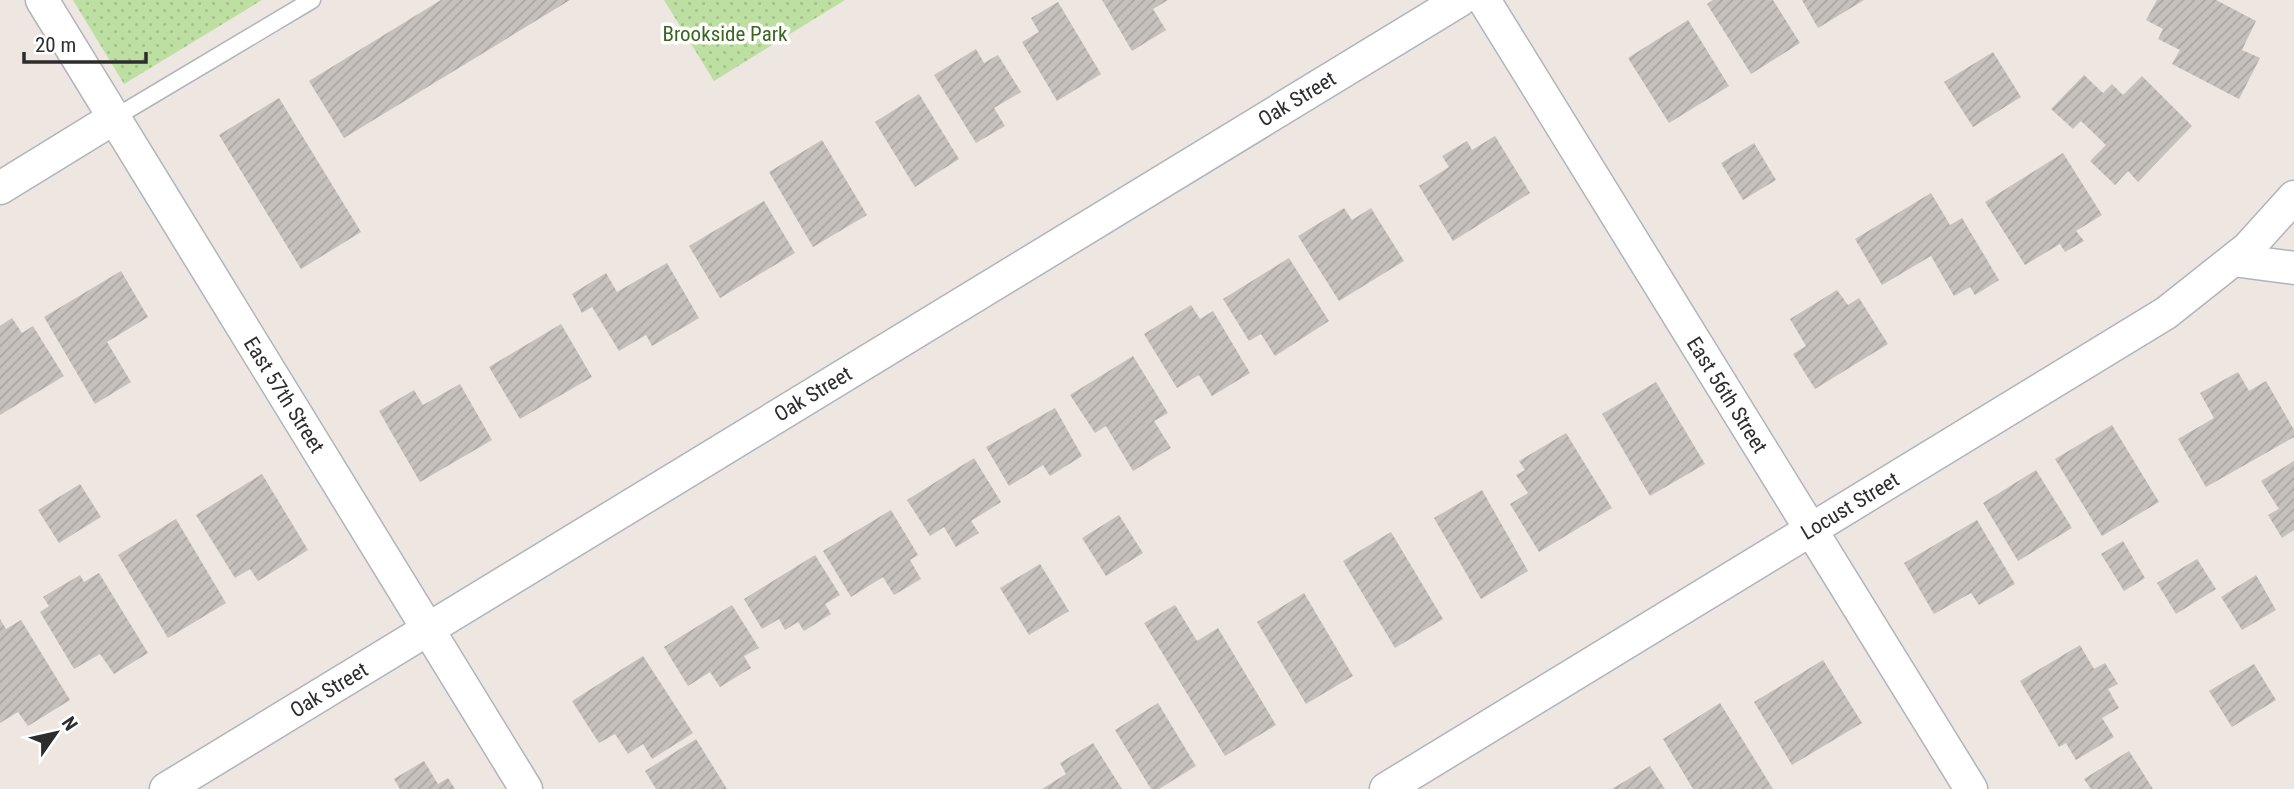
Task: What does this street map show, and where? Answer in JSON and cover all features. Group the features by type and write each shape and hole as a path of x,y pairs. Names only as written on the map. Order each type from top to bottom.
{"street":[{"name":"East 57th Street","path":"42,0 526,789"},
{"name":"Oak Street","path":"166,789 1460,0"},
{"name":"East 56th Street","path":"1484,0 1971,789"},
{"path":"0,188 114,118"},
{"name":"Locust Street","path":"1386,789 2166,313 2248,248 2294,197"},
{"path":"2233,260 2294,268"}],"lane":[{"path":"114,118 312,0"}],"green space":[{"path":"73,0 262,0 124,84"},
{"name":"Brookside Park","path":"664,0 845,0 714,81"}],"building":[{"path":"441,0 570,0 344,138 309,81"},
{"path":"1102,0 1168,0 1153,9 1166,30 1132,51"},
{"path":"1713,0 1773,0 1800,43 1751,74 1707,4"},
{"path":"1802,0 1864,0 1818,28"},
{"path":"2157,0 2216,0 2256,21 2242,50 2260,58 2239,99 2172,64 2180,50 2158,39 2163,29 2146,20"},
{"path":"1058,2 1101,74 1057,101 1022,42 1039,32 1031,18"},
{"path":"1688,20 1729,86 1669,123 1628,58"},
{"path":"976,49 984,63 998,55 1021,92 994,108 1005,126 976,143 934,75"},
{"path":"1993,52 2021,97 1973,127 1944,82"},
{"path":"2084,75 2103,93 2112,84 2123,95 2142,76 2192,126 2138,182 2128,171 2115,185 2090,161 2106,145 2081,121 2073,129 2051,109"},
{"path":"919,94 959,159 915,187 875,122"},
{"path":"279,98 361,232 301,269 219,135"},
{"path":"1495,136 1530,193 1453,241 1419,186 1449,167 1442,156 1467,141 1472,150"},
{"path":"822,140 867,215 813,247 769,172"},
{"path":"1754,143 1776,180 1743,200 1721,163"},
{"path":"2063,153 2102,215 2076,231 2084,241 2065,252 2060,244 2025,265 1985,202"},
{"path":"1931,193 1950,225 1962,218 1999,280 1975,295 1970,287 1954,296 1931,256 1882,285 1855,239"},
{"path":"764,201 795,253 720,298 689,246"},
{"path":"1344,208 1352,220 1371,208 1404,261 1339,301 1298,236"},
{"path":"1289,258 1329,321 1275,356 1261,334 1249,341 1223,299"},
{"path":"667,263 699,318 652,346 646,335 619,351 592,307 582,313 572,294 606,273 617,292"},
{"path":"121,271 148,317 107,342 131,382 95,404 44,317"},
{"path":"1837,290 1848,305 1859,298 1888,344 1815,389 1793,354 1806,346 1790,319"},
{"path":"1191,305 1200,319 1213,311 1250,373 1212,396 1199,375 1177,388 1144,334"},
{"path":"12,318 22,333 33,326 64,376 0,415 0,326"},
{"path":"561,324 592,377 520,419 489,367"},
{"path":"1133,356 1168,413 1154,421 1171,448 1133,471 1106,426 1095,433 1070,395"},
{"path":"2238,372 2249,391 2266,381 2294,430 2294,437 2206,487 2178,439 2214,418 2200,393"},
{"path":"1656,382 1705,464 1650,496 1602,414"},
{"path":"460,384 492,440 420,482 379,411 414,390 423,405"},
{"path":"1055,408 1082,456 1050,476 1043,465 1009,486 986,447"},
{"path":"2112,425 2159,502 2102,536 2055,459"},
{"path":"1566,433 1612,508 1539,552 1510,504 1528,493 1516,475 1525,470 1519,461"},
{"path":"974,458 1001,502 971,521 979,533 956,547 944,527 930,536 907,500"},
{"path":"2294,461 2294,530 2282,538 2268,515 2279,509 2261,481"},
{"path":"2036,470 2072,528 2018,561 1983,503"},
{"path":"262,474 308,550 258,581 250,569 235,578 196,515"},
{"path":"80,484 101,517 59,543 38,510"},
{"path":"1482,490 1528,571 1481,599 1434,518"},
{"path":"891,510 918,555 910,560 921,579 894,595 883,577 851,597 823,551"},
{"path":"1119,515 1143,553 1106,576 1082,538"},
{"path":"176,519 226,603 168,638 118,555"},
{"path":"1977,520 2015,584 1979,605 1971,593 1934,614 1904,563"},
{"path":"1391,532 1443,619 1395,648 1343,561"},
{"path":"2123,541 2145,578 2124,591 2101,554"},
{"path":"815,555 840,595 825,604 831,614 804,631 798,622 785,630 779,619 762,629 744,599"},
{"path":"2197,559 2216,589 2176,614 2157,583"},
{"path":"1040,564 1069,611 1029,635 1000,588"},
{"path":"99,573 148,653 114,674 100,654 74,669 40,612 49,606 43,597 80,575 84,582"},
{"path":"2256,575 2276,610 2242,630 2221,597"},
{"path":"1304,593 1353,676 1306,704 1257,622"},
{"path":"732,605 759,648 744,656 751,668 720,687 710,672 688,686 664,647"},
{"path":"1175,605 1197,641 1218,628 1276,725 1225,756 1144,623"},
{"path":"0,619 6,629 21,620 70,700 28,726 18,712 0,723"},
{"path":"2080,645 2094,669 2105,663 2118,684 2108,689 2119,708 2102,718 2114,737 2076,760 2066,743 2059,747 2020,681"},
{"path":"643,656 693,733 652,759 643,744 628,754 615,734 599,743 572,701"},
{"path":"1823,660 1862,723 1792,765 1754,702"},
{"path":"2254,664 2276,700 2232,727 2209,691"},
{"path":"1158,703 1196,766 1159,789 1151,789 1115,730"},
{"path":"1720,703 1773,789 1693,789 1663,739"},
{"path":"696,739 727,789 656,789 645,771"},
{"path":"1093,743 1122,789 1042,789 1066,774 1060,763"},
{"path":"2129,751 2153,789 2091,789 2084,779"},
{"path":"424,761 438,784 448,778 455,789 400,789 394,779"},
{"path":"1650,766 1665,789 1612,789"}]}
